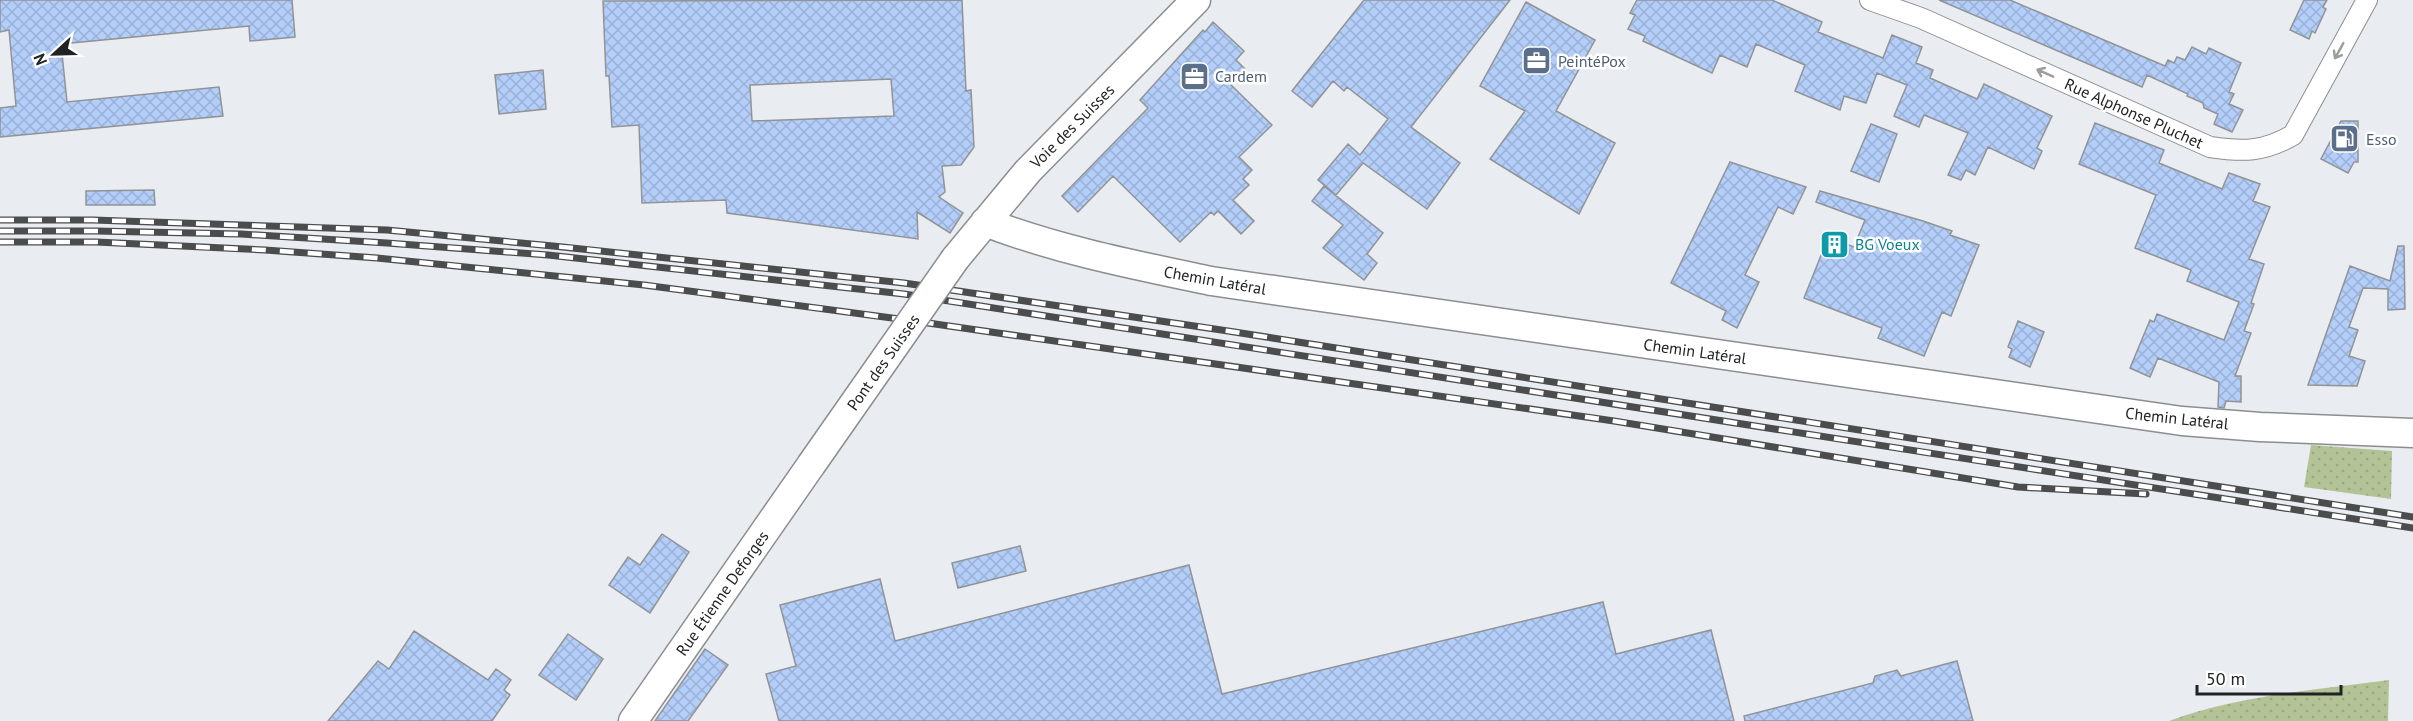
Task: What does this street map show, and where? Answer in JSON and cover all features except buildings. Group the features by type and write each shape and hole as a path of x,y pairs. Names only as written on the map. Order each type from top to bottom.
{"street":[{"name":"Voie des Suisses","path":"954,259 1028,171 1196,0"},
{"name":"Rue Alphonse Pluchet","path":"1870,0 1921,18 2210,147 2240,151 2278,143 2293,135 2367,0"},
{"name":"Chemin Latéral","path":"985,222 1011,232 1104,258 1211,281 2182,421 2260,427 2413,433"},
{"name":"Pont des Suisses","path":"811,465 954,259"},
{"name":"Rue Étienne Deforges","path":"633,721 811,465"}],"green space":[{"path":"2311,445 2392,451 2391,499 2304,487"},
{"path":"2389,680 2388,721 2169,721 2195,712 2250,699"}],"railway":[{"path":"0,220 93,220 387,230 904,283 1228,331 2413,517"},
{"path":"0,231 241,234 387,243 548,255 904,294 2413,528"},
{"path":"0,242 96,242 265,250 377,258 644,285 907,320 1614,421 2018,487 2146,494"}],"place":[{"name":"PeintéPox","path":"1537,61"},
{"name":"Cardem","path":"1194,76"},
{"name":"Esso","path":"2345,139"},
{"name":"BG Voeux","path":"1834,244"}]}
